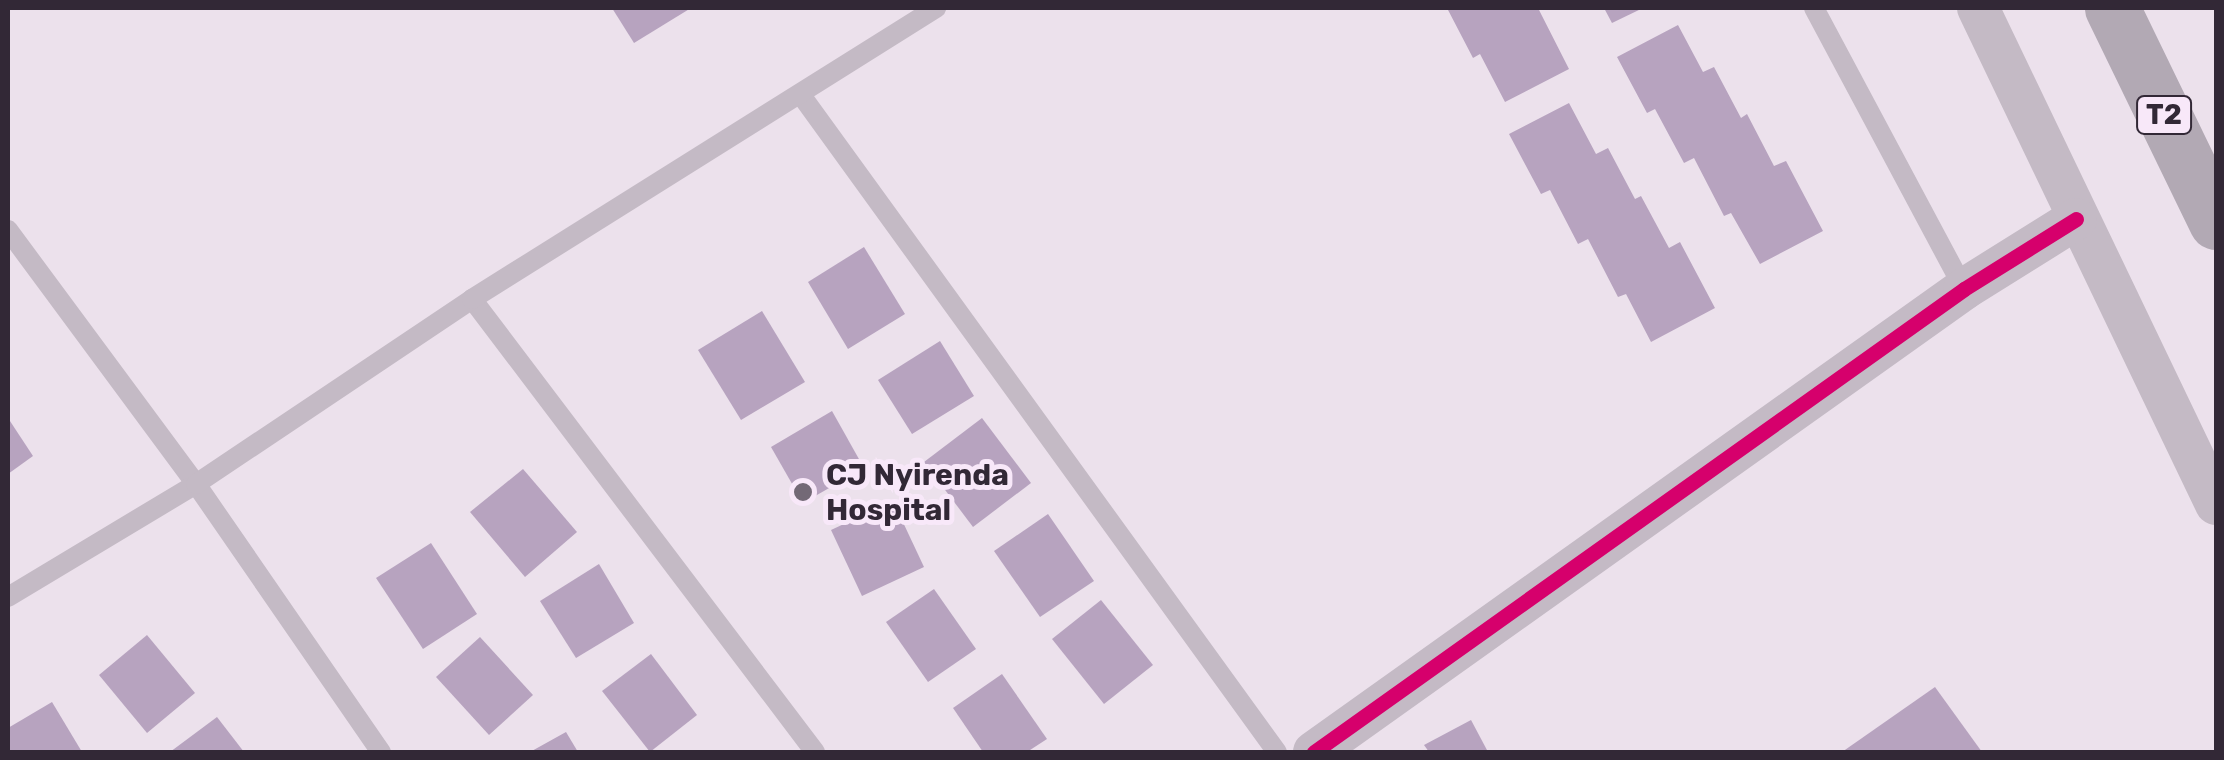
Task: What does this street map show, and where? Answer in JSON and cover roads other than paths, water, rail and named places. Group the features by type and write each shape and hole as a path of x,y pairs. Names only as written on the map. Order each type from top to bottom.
{"main road":[{"name":"T2","path":"2112,8 2216,222"}],"street":[{"path":"1978,8 2216,504"},
{"path":"1314,752 1964,288 2076,219"}],"lane":[{"path":"8,596 196,484 472,299 936,8"},
{"path":"1814,8 1964,288"},
{"path":"801,95 1277,752"},
{"path":"8,230 196,484 381,752"},
{"path":"472,299 815,752"}],"place":[{"name":"CJ Nyirenda Hospital","path":"803,492"}]}
